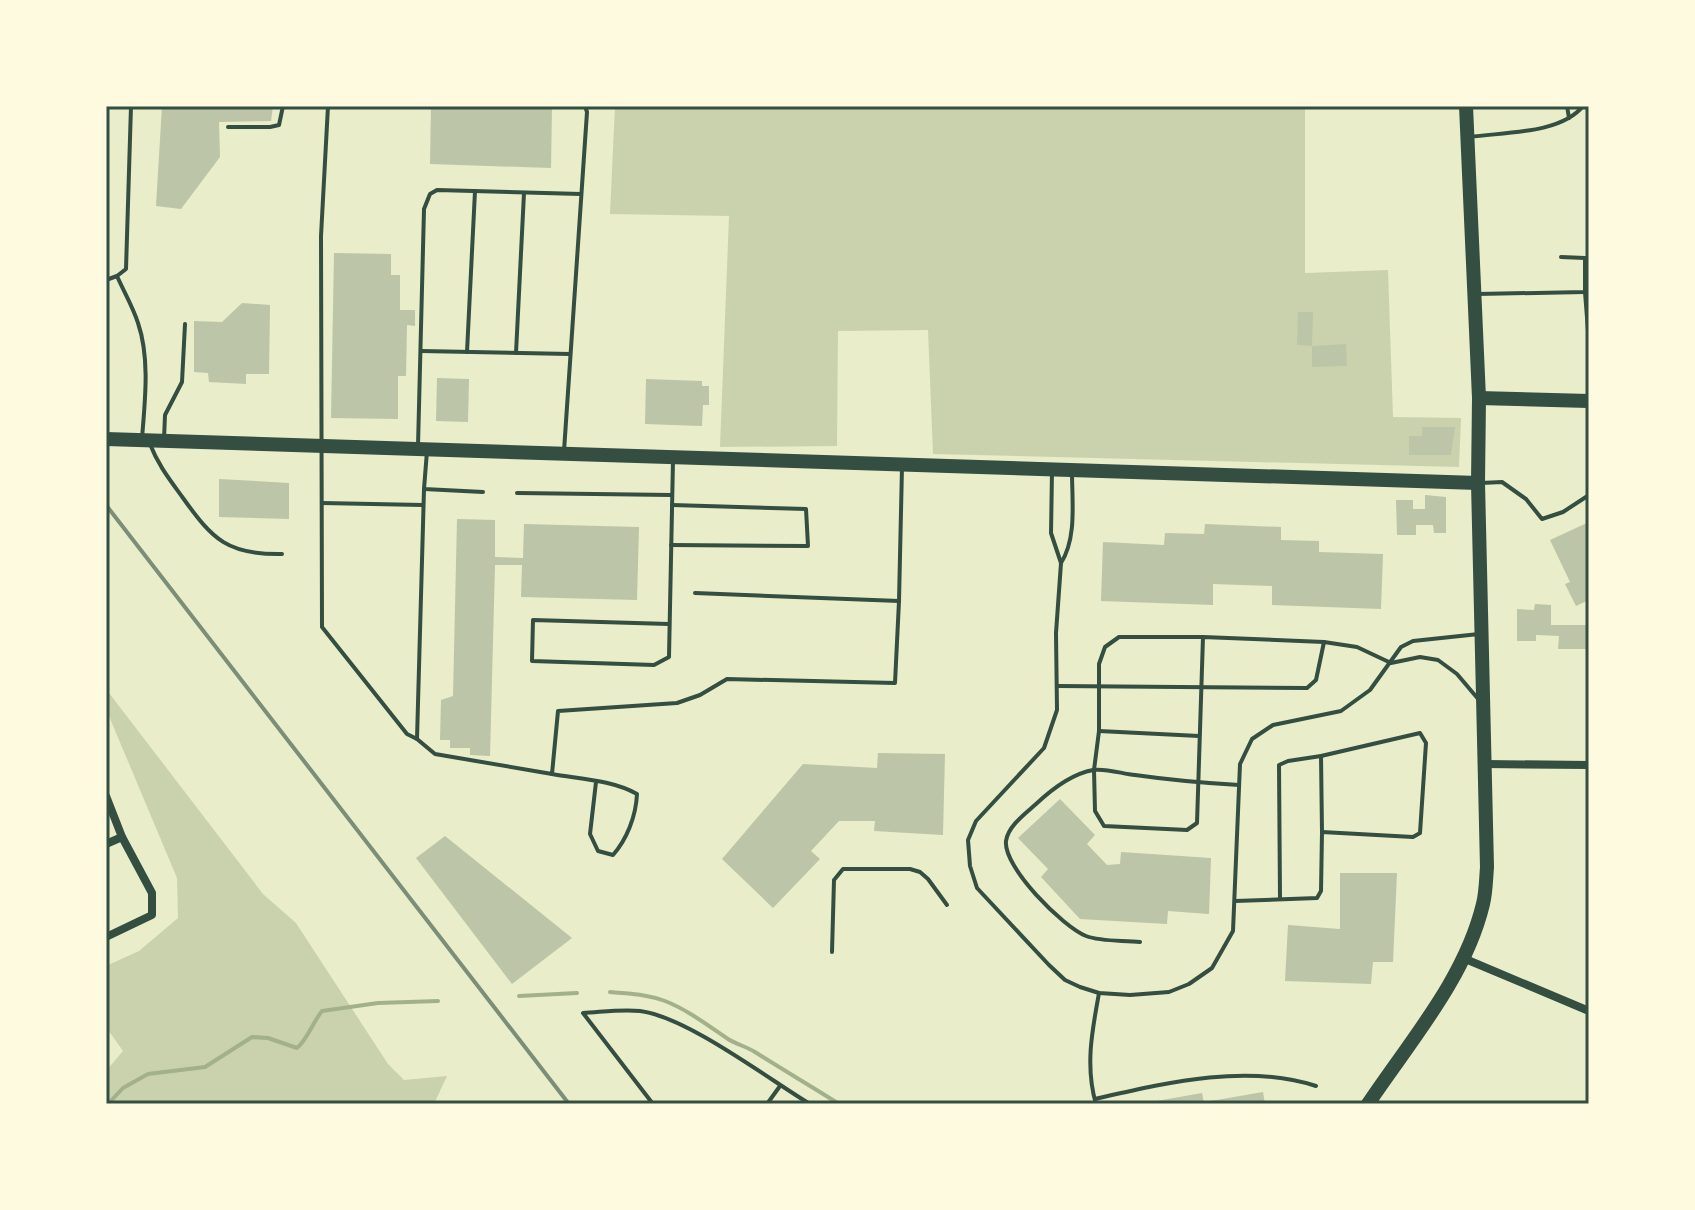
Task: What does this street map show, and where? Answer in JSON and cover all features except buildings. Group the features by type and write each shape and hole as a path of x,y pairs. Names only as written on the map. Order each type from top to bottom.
{"main road":[{"path":"1368,1104 1426,1020 1463,958 1484,902 1488,843 1481,633 1479,398 1466,106"},
{"path":"1479,398 1589,401"},
{"path":"106,439 1478,483"}],"street":[{"path":"1485,764 1589,765"},
{"path":"106,796 122,837 152,893 152,915 106,937"},
{"path":"106,844 122,837"},
{"path":"1463,958 1589,1011"}],"lane":[{"path":"106,280 126,269 131,106"},
{"path":"228,127 279,125 283,106"},
{"path":"328,106 321,236 322,627 407,734 435,754 623,786 637,794 636,809 627,833 613,855 598,851 590,834 596,782"},
{"path":"564,454 585,106"},
{"path":"1567,106 1569,118"},
{"path":"1468,137 1552,126 1569,118 1583,106"},
{"path":"417,739 424,489 421,351 426,201 437,190 581,194"},
{"path":"467,352 475,191"},
{"path":"516,353 524,193"},
{"path":"1561,257 1585,258 1589,343"},
{"path":"117,276 142,338 145,440 158,466 212,536 253,554 282,554"},
{"path":"1475,294 1585,292"},
{"path":"164,441 165,415 182,382 185,324"},
{"path":"421,351 570,354"},
{"path":"669,624 533,620 532,661 654,665 669,657 673,457"},
{"path":"552,774 558,711 677,703 700,695 727,679 895,683 902,465"},
{"path":"1052,469 1051,533 1061,563 1056,633 1057,710 1044,748 976,821 968,840 970,866 977,888 1049,965 1065,980 1099,993 1130,995 1169,992 1189,984 1212,968 1229,943 1235,901 1240,764 1252,739 1273,725 1341,711 1370,690 1401,647 1413,641 1481,633"},
{"path":"1061,563 1068,553 1072,527 1072,470"},
{"path":"1478,483 1502,482 1526,499 1542,519 1563,512 1589,495"},
{"path":"424,489 483,492"},
{"path":"517,493 672,495"},
{"path":"322,503 423,505"},
{"path":"671,545 808,546 806,509 672,505"},
{"path":"695,593 899,601"},
{"path":"1203,637 1197,823 1191,829 1104,826 1096,817 1094,770 1099,731 1100,656 1105,647 1119,637 1203,637 1324,642 1357,647 1391,663 1420,657 1438,660 1457,674 1483,705"},
{"path":"1057,686 1307,688 1316,680 1324,642"},
{"path":"1099,731 1199,736"},
{"path":"1280,899 1279,765 1420,733 1426,743 1420,833 1413,837 1322,832"},
{"path":"1235,901 1317,898 1321,891 1321,756"},
{"path":"1140,942 1100,939 1076,930 1046,905 1012,863 1006,850 1010,830 1049,791 1064,781 1094,770 1239,785"},
{"path":"832,952 834,880 843,869 910,869 920,872 947,905"},
{"path":"1099,993 1090,1041 1090,1086 1096,1102 1159,1084 1213,1076 1297,1080 1316,1086"},
{"path":"653,1104 583,1013 641,1011 667,1018 810,1104"},
{"path":"767,1104 780,1086"}],"green space":[{"path":"615,106 1305,106 1305,273 1388,270 1393,417 1461,418 1459,467 933,454 928,330 838,331 837,446 720,447 729,216 610,214"},
{"path":"106,689 263,894 296,923 388,1064 404,1080 447,1076 434,1104 106,1104 106,1071 123,1051 106,1027 106,966 139,951 178,918 177,878 106,709"}],"waterway":[{"path":"610,992 665,1001 839,1104"},
{"path":"519,996 577,993"},
{"path":"108,1104 123,1088 148,1074 205,1067 252,1037 268,1038 297,1048 322,1011 378,1003 438,1001"}],"railway":[{"path":"106,505 569,1104"}]}
